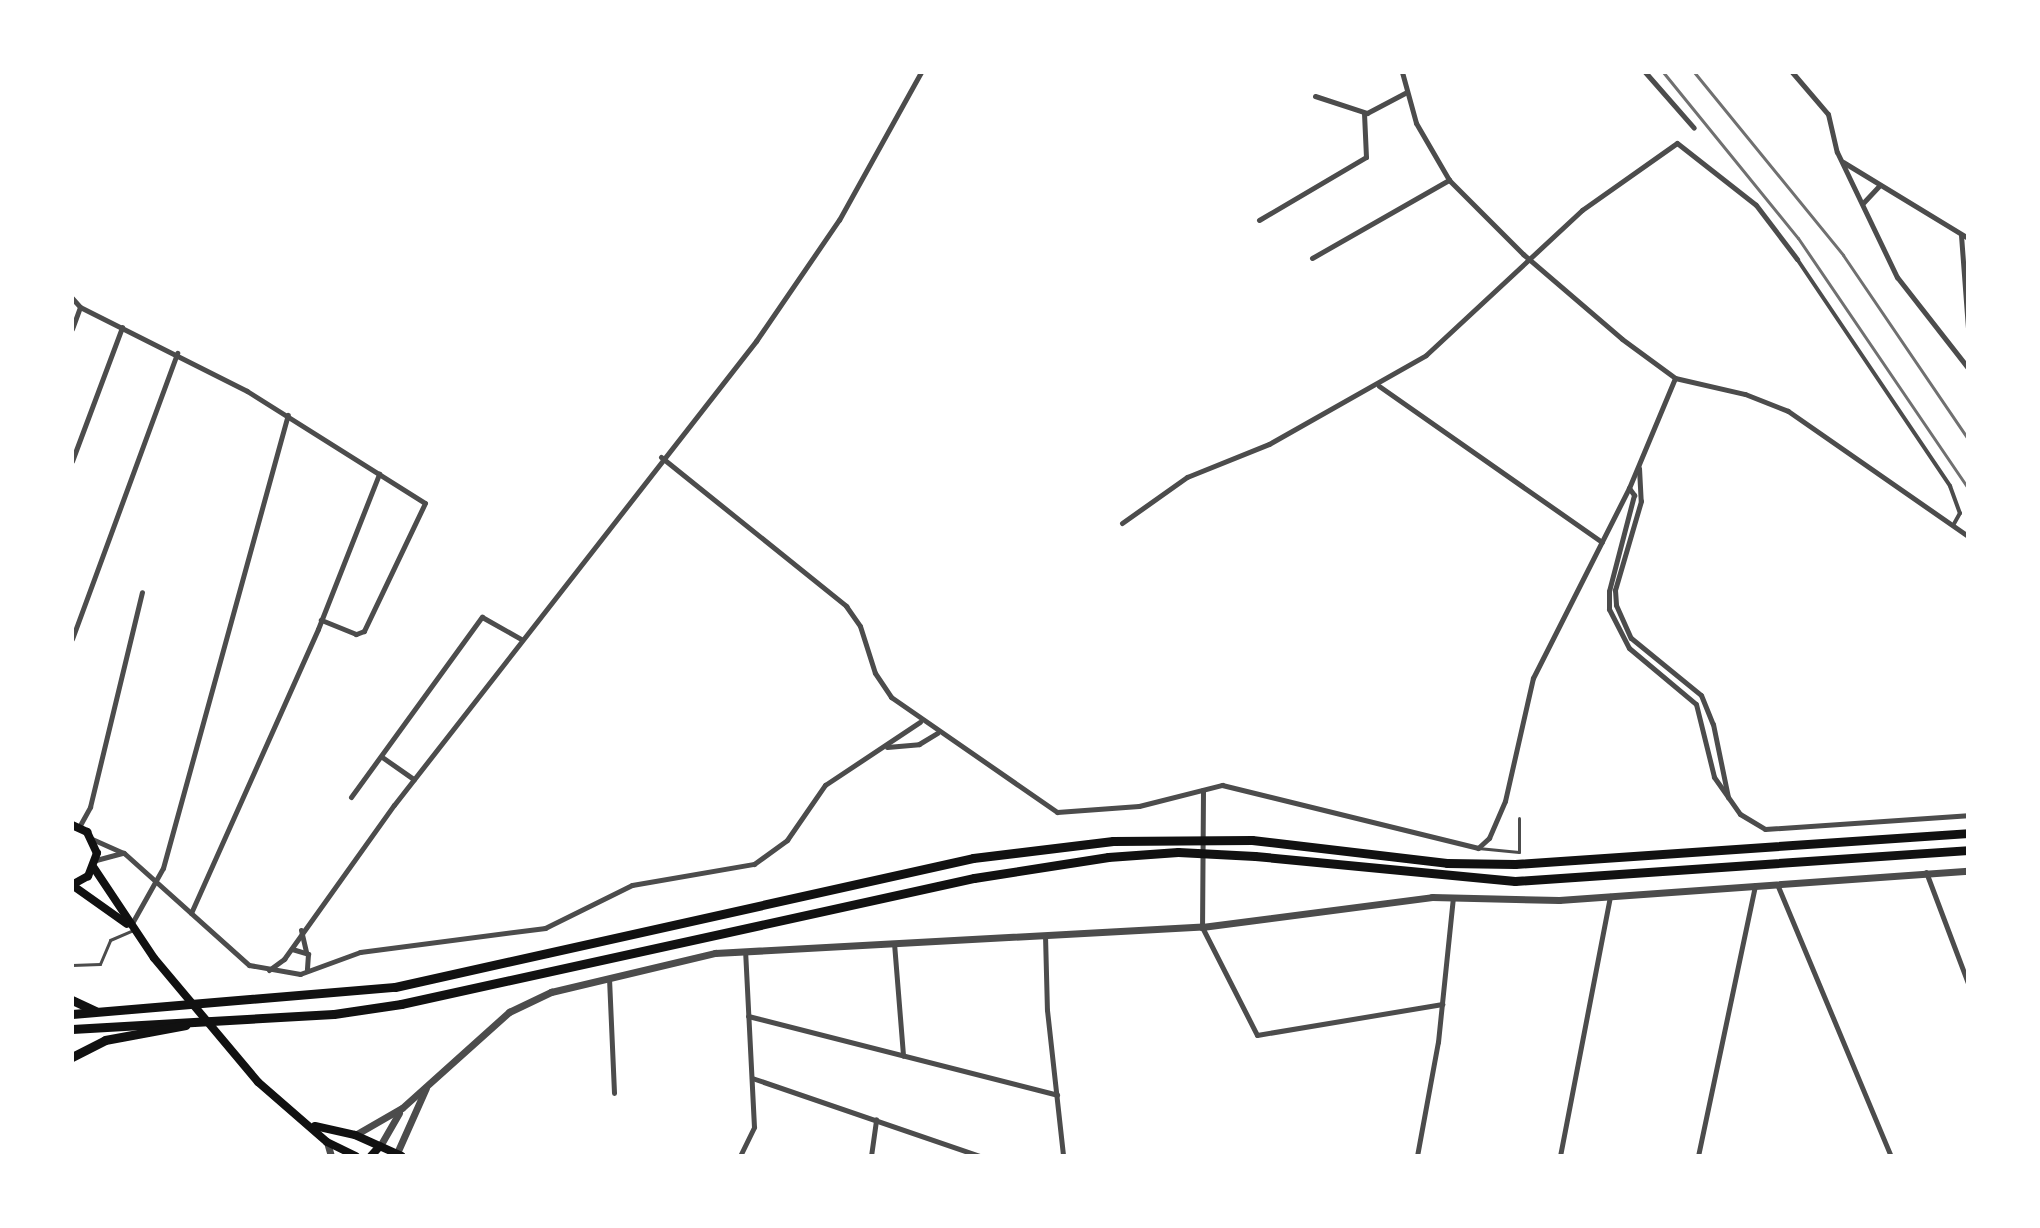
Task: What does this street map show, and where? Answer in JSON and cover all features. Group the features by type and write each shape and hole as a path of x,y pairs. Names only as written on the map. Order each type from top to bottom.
{"highway":[{"path":"72,1014 395,987 973,858 1113,841 1252,840 1447,863 1515,864 1968,833"},
{"path":"72,1029 334,1014 401,1004 974,878 1108,857 1178,852 1255,856 1515,881 1968,850"},
{"path":"72,1000 96,1011"},
{"path":"72,1057 105,1040 175,1031 191,1023"}],"main road":[{"path":"76,826 92,839 95,864 132,928 243,1065 276,1099 314,1126 327,1142 356,1156"},
{"path":"95,864 72,885 132,928"},
{"path":"314,1126 355,1135 398,1155"},
{"path":"371,1156 380,1146"}],"street":[{"path":"269,970 284,959 301,929 414,779 661,457 756,341 839,220 921,72"},
{"path":"1402,72 1416,123 1449,180 1531,260 1675,378 1745,394 1788,411 1968,536"},
{"path":"1645,72 1694,128"},
{"path":"1792,72 1828,114 1843,161 1904,288 1934,318 1968,368"},
{"path":"1315,96 1364,113 1407,92"},
{"path":"1259,220 1366,157 1364,113"},
{"path":"1122,523 1187,477 1269,444 1379,386 1426,355 1604,193 1677,143 1756,205 1797,259 1813,290 1950,486 1960,513 1954,524"},
{"path":"1843,161 1968,238"},
{"path":"1312,258 1449,180"},
{"path":"1863,203 1880,186"},
{"path":"1961,235 1968,329"},
{"path":"72,298 80,307 177,353 288,415 421,499 425,511 364,631 356,634 321,620"},
{"path":"72,329 80,307"},
{"path":"72,461 122,327"},
{"path":"72,639 177,353"},
{"path":"661,457 846,606 860,626 875,673 891,697 920,722 1005,771 1057,812 1139,806 1222,785 1478,848 1489,838 1505,801 1533,678 1639,468 1675,378"},
{"path":"1379,386 1602,542"},
{"path":"132,928 157,883 288,415"},
{"path":"1639,468 1641,501 1615,590 1616,605 1631,638 1701,695 1713,724 1728,798"},
{"path":"191,913 321,620 379,474"},
{"path":"1629,488 1634,495 1609,591 1609,609 1629,648 1696,704 1714,777 1754,827 1968,815"},
{"path":"76,826 90,807 142,592"},
{"path":"351,797 482,617 521,639"},
{"path":"92,839 124,853 249,965 269,970 307,970 326,961 545,928 632,885 754,864 787,840 825,785 920,722"},
{"path":"878,749 919,744 937,733"},
{"path":"382,757 414,779"},
{"path":"1203,790 1202,927 1257,1035 1442,1004"},
{"path":"95,864 124,853"},
{"path":"380,1146 402,1108 509,1012 551,992 745,950 1202,927 1392,900 1610,896 1926,871 1968,871"},
{"path":"1926,871 1968,983"},
{"path":"1776,883 1891,1156"},
{"path":"1698,1156 1755,885"},
{"path":"1560,1156 1610,896"},
{"path":"1417,1156 1442,1004 1453,898"},
{"path":"301,929 307,953 307,970"},
{"path":"1045,935 1063,1156"},
{"path":"894,943 903,1056"},
{"path":"291,949 326,961"},
{"path":"740,1156 754,1127 745,950"},
{"path":"284,959 288,970"},
{"path":"609,977 614,1093"},
{"path":"748,1016 1057,1095"},
{"path":"752,1078 980,1156"},
{"path":"398,1155 428,1082"},
{"path":"355,1135 402,1108"},
{"path":"871,1156 876,1119"},
{"path":"327,1142 331,1156"}],"lane":[{"path":"1478,848 1519,852 1519,818"},
{"path":"72,965 100,964 110,940 132,928"}],"railway":[{"path":"1663,72 1798,238 1968,488"},
{"path":"1694,72 1843,255 1968,439"}]}
